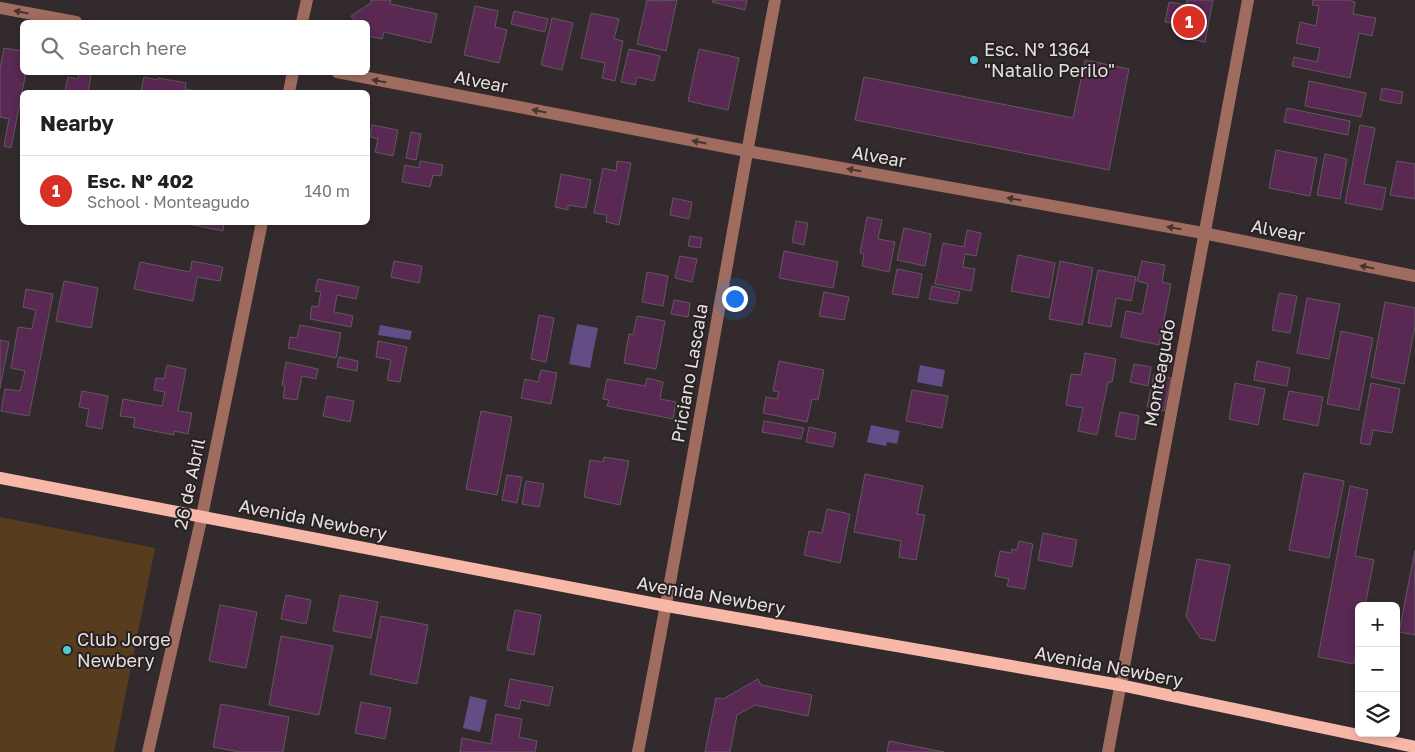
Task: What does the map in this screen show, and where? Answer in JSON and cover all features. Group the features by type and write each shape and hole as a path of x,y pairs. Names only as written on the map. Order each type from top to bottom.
{"main road":[{"name":"Avenida Newbery","path":"0,478 667,606 1120,685 1415,747"}],"street":[{"path":"302,20 307,0"},
{"name":"Priciano Lascala","path":"638,752 667,606 746,151 775,0"},
{"name":"Monteagudo","path":"1108,752 1203,233 1248,0"},
{"path":"0,8 65,20"},
{"path":"288,90 292,75"},
{"name":"Alvear","path":"353,75 746,151 1203,233 1415,276"},
{"name":"26 de Abril","path":"148,752 202,516 261,225"}],"shaded area":[{"path":"577,324 598,328 590,368 569,364"},
{"path":"380,325 412,331 410,340 378,335"},
{"path":"920,365 945,370 942,387 917,382"},
{"path":"871,425 900,431 897,444 887,442 886,446 867,442"},
{"name":"Club Jorge Newbery","path":"0,517 155,548 114,752 0,752"},
{"path":"470,696 487,700 480,732 463,728"}],"building":[{"path":"371,0 391,0 390,4 437,14 431,43 384,32 382,39 370,36 370,20 354,20 351,16 371,3"},
{"path":"647,0 677,0 666,51 637,44"},
{"path":"713,0 747,0 745,10 712,2"},
{"path":"1187,0 1213,0 1205,42 1180,37 1182,25 1165,22 1169,2 1186,5"},
{"path":"1313,0 1347,0 1355,2 1353,14 1376,18 1372,36 1359,33 1350,78 1292,66 1294,57 1317,62 1320,48 1296,43 1300,22 1316,26 1319,6 1312,5"},
{"path":"475,6 498,11 495,27 507,30 499,63 464,55"},
{"path":"514,11 548,19 545,32 511,24"},
{"path":"591,13 619,19 614,39 623,41 615,81 602,78 605,63 581,58"},
{"path":"552,18 573,23 562,70 541,65"},
{"path":"4,48 20,51 20,75 25,75 22,90 20,90 20,102 11,148 4,146 9,119 0,117 0,69"},
{"path":"629,49 660,56 654,81 637,77 635,85 621,82"},
{"path":"699,49 739,58 728,110 688,101"},
{"path":"1085,60 1129,69 1109,170 855,120 864,77 1073,118"},
{"path":"79,75 91,75 88,90 65,90 68,77 78,79"},
{"path":"144,77 186,83 185,89 190,90 141,90"},
{"path":"1309,81 1366,93 1361,117 1305,106"},
{"path":"1382,88 1403,92 1401,104 1380,100"},
{"path":"1287,108 1350,121 1348,135 1284,122"},
{"path":"372,125 398,130 393,156 375,152 378,139 370,137"},
{"path":"1360,125 1375,128 1364,184 1386,188 1382,210 1345,203"},
{"path":"411,132 421,134 416,160 406,158"},
{"path":"1276,150 1317,158 1310,196 1269,188"},
{"path":"1325,154 1347,159 1340,199 1317,195"},
{"path":"420,161 443,165 441,176 433,175 430,187 402,182 405,165 419,168"},
{"path":"617,161 631,163 619,225 606,222 607,215 594,213 603,168 616,171"},
{"path":"1397,161 1415,164 1415,199 1390,195"},
{"path":"561,174 591,180 586,208 568,205 568,210 555,207"},
{"path":"673,198 692,202 689,219 670,215"},
{"path":"867,217 882,220 878,239 895,242 889,272 862,266 864,254 860,253"},
{"path":"796,221 808,223 804,245 792,242"},
{"path":"193,225 224,225 223,231"},
{"path":"904,228 931,234 925,266 897,260"},
{"path":"967,230 981,233 976,256 965,254 963,267 975,269 971,291 935,284 943,243 964,247"},
{"path":"690,236 702,238 700,248 688,246"},
{"path":"784,251 838,262 833,288 779,278"},
{"path":"1018,255 1055,263 1049,298 1011,291"},
{"path":"680,256 697,259 692,282 675,278"},
{"path":"192,261 223,267 220,281 197,277 193,301 134,289 140,262 190,272"},
{"path":"394,261 422,266 419,283 391,277"},
{"path":"1060,261 1093,268 1082,325 1049,319"},
{"path":"1142,261 1165,265 1162,282 1171,284 1159,345 1121,337 1126,311 1142,314 1148,284 1137,281"},
{"path":"897,269 922,274 918,298 892,294"},
{"path":"1098,270 1136,277 1131,301 1116,298 1111,327 1088,323"},
{"path":"647,272 668,276 663,306 642,302"},
{"path":"318,279 359,287 356,299 337,295 334,312 353,316 351,327 310,319 312,306 318,307 321,292 315,291"},
{"path":"64,281 98,288 91,328 56,321"},
{"path":"932,286 960,292 957,304 929,299"},
{"path":"26,289 53,294 29,416 1,411 5,389 20,391 25,371 11,368 18,327 32,329 36,310 23,307"},
{"path":"824,292 849,297 844,320 819,316"},
{"path":"1279,293 1297,296 1290,333 1272,330"},
{"path":"1307,298 1340,304 1329,359 1297,353"},
{"path":"674,300 690,303 688,317 671,314"},
{"path":"1385,302 1415,308 1415,326 1404,384 1371,377"},
{"path":"539,315 554,318 546,362 531,359"},
{"path":"637,316 665,321 656,369 624,363 629,334 633,335"},
{"path":"300,325 341,333 336,358 288,348 290,337 297,338"},
{"path":"1341,331 1373,338 1359,410 1327,404"},
{"path":"0,340 9,342 0,388"},
{"path":"378,341 407,347 400,382 387,380 391,360 376,357"},
{"path":"1085,353 1116,359 1112,382 1108,382 1097,435 1078,431 1083,408 1066,405 1071,374 1081,375"},
{"path":"339,357 358,361 357,371 337,367"},
{"path":"779,361 824,370 818,400 812,399 807,422 763,413 766,397 777,399 779,392 773,391"},
{"path":"1257,361 1290,368 1287,386 1254,380"},
{"path":"286,362 318,369 316,379 302,376 297,400 283,398 285,386 282,385"},
{"path":"1134,364 1151,367 1148,386 1130,382"},
{"path":"167,365 186,369 178,411 192,413 188,434 174,431 174,435 133,427 135,418 120,416 123,399 162,406 165,392 154,390 156,378 164,379"},
{"path":"541,370 557,373 551,404 521,398 525,379 538,382"},
{"path":"1154,374 1171,378 1164,411 1147,407"},
{"path":"647,378 663,382 660,399 676,402 673,419 607,406 609,400 603,399 607,379 645,386"},
{"path":"1235,383 1265,389 1258,425 1229,419"},
{"path":"1371,383 1400,389 1392,433 1373,430 1370,445 1360,443"},
{"path":"912,390 948,396 942,428 906,421"},
{"path":"82,391 108,396 102,429 86,426 89,409 79,407"},
{"path":"1289,391 1323,397 1318,426 1283,419"},
{"path":"327,396 354,401 350,422 323,416"},
{"path":"481,411 512,417 497,495 466,489"},
{"path":"1120,412 1139,416 1135,440 1115,436"},
{"path":"764,421 804,428 801,439 762,432"},
{"path":"809,427 836,433 833,447 806,442"},
{"path":"604,457 629,461 620,505 584,497 590,460 603,462"},
{"path":"1304,473 1344,481 1329,558 1289,550"},
{"path":"865,474 923,486 917,514 925,515 916,560 899,557 901,541 854,532"},
{"path":"507,475 522,477 517,503 502,500"},
{"path":"526,481 544,484 539,507 522,504"},
{"path":"1350,486 1368,490 1355,556 1374,560 1366,602 1355,602 1354,664 1318,657"},
{"path":"827,509 850,514 840,563 804,555 809,531 822,533"},
{"path":"1043,533 1077,540 1072,567 1038,560"},
{"path":"1019,541 1033,544 1025,589 1007,586 1009,579 995,576 1000,551 1011,553 1012,549 1017,550"},
{"path":"1415,550 1415,635 1400,632"},
{"path":"1197,559 1230,565 1215,641 1200,638 1186,616"},
{"path":"286,595 311,600 306,624 281,619"},
{"path":"340,595 378,602 371,638 333,631"},
{"path":"220,605 257,612 246,668 209,661"},
{"path":"515,610 541,615 534,655 507,650"},
{"path":"381,616 428,625 417,684 370,674"},
{"path":"281,636 333,646 319,715 269,705"},
{"path":"510,679 553,687 549,706 521,700 519,709 505,706"},
{"path":"758,679 761,685 812,695 808,716 755,705 737,715 730,752 705,752 716,698 723,699"},
{"path":"361,702 391,708 385,739 355,733"},
{"path":"221,704 289,717 283,752 239,752 213,747"},
{"path":"496,714 522,719 519,737 537,741 535,752 460,752 462,738 491,744"},
{"path":"889,741 944,752 887,752"}],"place":[{"name":"Esc. N° 402","path":"1189,22"},
{"name":"Esc. N° 1364 \"Natalio Perilo\"","path":"974,60"},
{"name":"Club Jorge Newbery","path":"67,650"}]}
